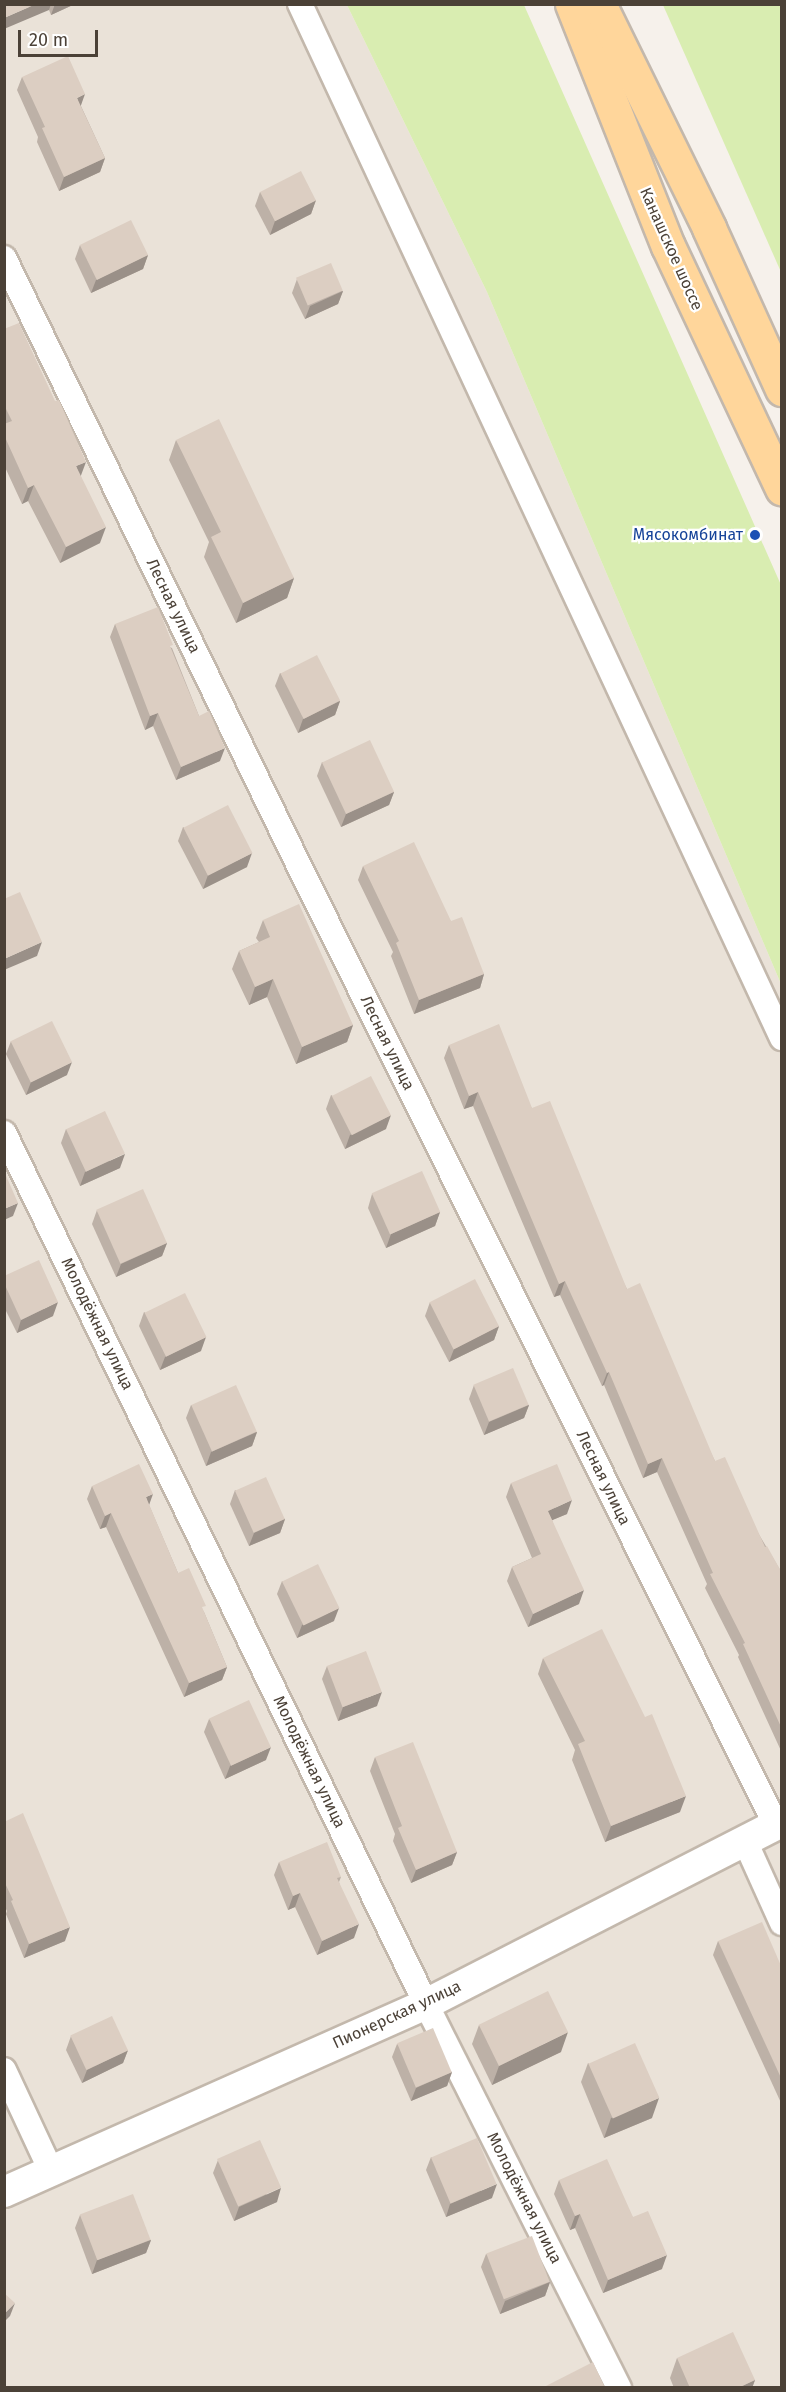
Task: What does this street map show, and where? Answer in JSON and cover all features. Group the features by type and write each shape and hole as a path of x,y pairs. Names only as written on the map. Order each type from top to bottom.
{"main road":[{"name":"Канашское шоссе","path":"572,4 668,246 782,488"},
{"path":"599,4 710,228 782,389"}],"street":[{"path":"300,4 782,1038"},
{"name":"Лесная улица","path":"4,258 312,891 779,1824"},
{"name":"Молодёжная улица","path":"4,1133 426,2004 619,2388"},
{"name":"Пионерская улица","path":"4,2192 426,2004 779,1824"},
{"path":"745,1841 782,1923"},
{"path":"4,2070 51,2170"}],"shaded area":[{"path":"5,5 347,5 487,292 781,984 781,2387 5,2388"}],"green space":[{"path":"347,5 524,5 781,585 781,984 487,292"},
{"path":"663,5 781,5 781,272"}],"building":[{"path":"4,4 36,4 4,18"},
{"path":"68,56 85,94 77,98 105,158 64,177 42,128 45,127 22,77"},
{"path":"301,171 316,200 275,221 260,192"},
{"path":"131,220 148,255 97,280 80,245"},
{"path":"331,263 343,291 308,305 296,278"},
{"path":"19,323 55,401 59,400 86,462 76,466 106,527 66,547 34,485 28,488 4,435 4,424 12,421 4,405 4,329"},
{"path":"219,419 294,578 243,603 211,537 221,532 176,440"},
{"path":"158,607 173,645 170,646 199,716 209,711 225,748 181,767 158,713 150,716 115,624"},
{"path":"317,655 340,700 304,719 280,674"},
{"path":"370,740 394,792 346,814 322,762"},
{"path":"228,805 253,853 208,876 183,828"},
{"path":"414,842 451,921 462,917 484,974 419,1000 396,943 399,941 363,866"},
{"path":"20,892 42,942 4,959 4,899"},
{"path":"299,904 353,1025 302,1047 273,979 255,987 239,951 270,937 263,920"},
{"path":"52,1021 72,1062 31,1083 11,1041"},
{"path":"499,1024 532,1108 550,1101 627,1289 640,1283 715,1461 725,1457 765,1547 767,1546 782,1573 782,1729 743,1644 745,1643 710,1574 713,1573 662,1458 648,1464 609,1372 607,1373 565,1281 559,1284 478,1092 469,1096 449,1045"},
{"path":"371,1076 391,1115 352,1135 332,1096"},
{"path":"105,1111 125,1154 86,1172 66,1129"},
{"path":"4,1171 18,1203 4,1209"},
{"path":"422,1171 440,1212 390,1234 372,1193"},
{"path":"143,1189 167,1243 120,1264 96,1210"},
{"path":"39,1260 58,1302 21,1320 4,1283 4,1276"},
{"path":"475,1279 499,1326 454,1349 430,1302"},
{"path":"185,1293 206,1337 166,1357 145,1313"},
{"path":"513,1368 529,1405 489,1422 473,1385"},
{"path":"236,1385 257,1432 212,1452 191,1405"},
{"path":"139,1464 153,1494 146,1497 178,1573 189,1568 206,1606 202,1607 227,1667 189,1683 111,1513 105,1516 92,1486"},
{"path":"557,1464 572,1500 548,1511 584,1590 533,1614 512,1567 541,1554 511,1483"},
{"path":"266,1477 285,1519 254,1533 235,1491"},
{"path":"318,1564 339,1608 304,1626 282,1582"},
{"path":"602,1629 645,1717 652,1714 686,1796 611,1826 578,1744 585,1741 543,1658"},
{"path":"366,1651 382,1692 343,1707 327,1666"},
{"path":"249,1700 271,1747 231,1766 209,1719"},
{"path":"413,1742 457,1852 416,1870 398,1828 402,1826 375,1757"},
{"path":"23,1813 70,1927 29,1944 4,1881 4,1822"},
{"path":"327,1842 341,1877 337,1878 359,1924 322,1941 300,1893 293,1896 279,1862"},
{"path":"762,1922 782,1968 782,2080 718,1941"},
{"path":"548,1991 568,2032 499,2066 479,2025"},
{"path":"112,2016 128,2050 86,2070 70,2035"},
{"path":"433,2028 452,2072 416,2087 397,2043"},
{"path":"635,2043 659,2098 613,2119 588,2064"},
{"path":"477,2138 497,2184 451,2204 431,2158"},
{"path":"260,2140 281,2188 238,2207 217,2159"},
{"path":"607,2159 633,2217 648,2211 667,2255 608,2280 580,2214 575,2216 559,2180"},
{"path":"133,2194 151,2240 97,2260 80,2214"},
{"path":"532,2236 550,2282 504,2299 486,2254"},
{"path":"4,2293 15,2303 4,2314"},
{"path":"733,2332 755,2380 738,2388 690,2388 677,2358"},
{"path":"593,2362 605,2388 544,2388 544,2387"}],"place":[{"name":"Мясокомбинат","path":"755,535"}]}
